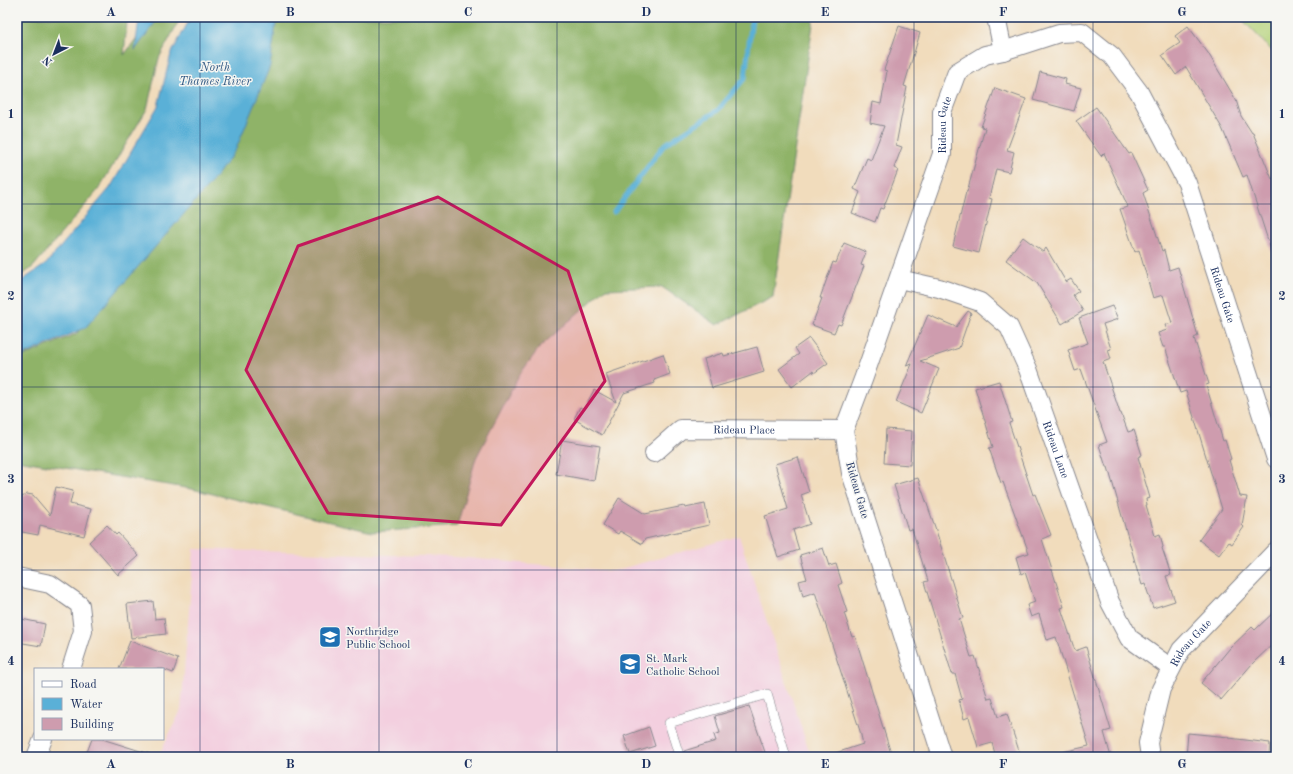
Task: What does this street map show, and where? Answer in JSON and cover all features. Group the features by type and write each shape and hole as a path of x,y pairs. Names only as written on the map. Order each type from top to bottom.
{"street":[{"path":"996,17 1003,51"},
{"name":"Rideau Gate","path":"942,757 851,473 844,430 899,279 942,154 942,112 957,72 985,55 1003,51 1059,33 1082,32 1112,56 1139,92 1187,183 1276,459"},
{"name":"Rideau Lane","path":"899,279 939,288 980,302 1009,327 1028,369 1110,602 1129,638 1171,668"},
{"name":"Rideau Place","path":"654,453 681,429 844,430"},
{"name":"Rideau Gate","path":"1150,757 1148,743 1161,689 1181,650 1276,551"},
{"path":"17,577 50,584 80,605 83,631 71,668"},
{"path":"36,757 43,740"}],"lane":[{"path":"674,757 679,756 668,723 767,694 786,757"}],"highlighted area":[{"path":"438,197 568,271 605,381 501,525 328,513 246,370 298,246"}],"shaded area":[{"path":"739,536 811,757 158,757 181,710 194,549 456,557 613,571"}],"green space":[{"path":"17,17 131,17 127,22 124,55 152,17 181,17 159,58 147,109 98,190 33,267 17,279"},
{"path":"269,17 814,17 773,297 717,325 662,287 605,289 540,347 520,374 476,458 457,526 372,532 192,489 17,460 17,359 76,334 206,183"},
{"path":"1240,17 1276,17 1276,55"}],"water":[{"path":"140,17 159,17 135,50 139,19"},
{"name":"North Thames River","path":"191,17 277,17 270,66 236,149 215,178 85,328 17,358 17,284 46,264 110,188 158,106 171,54"}],"building":[{"path":"899,26 920,33 904,86 907,87 896,145 902,147 894,168 898,170 883,209 880,208 875,222 852,213 860,192 854,189 867,158 871,160 884,126 870,123 873,102 881,104 887,71 884,70"},
{"path":"1188,26 1208,53 1236,100 1241,116 1253,133 1272,179 1276,177 1276,255 1273,256 1247,175 1243,177 1222,128 1186,67 1176,75 1162,55 1180,43 1175,36"},
{"path":"1040,72 1066,79 1065,84 1081,88 1074,111 1033,100"},
{"path":"995,88 1026,99 1007,150 1014,152 1009,172 996,169 989,198 992,199 979,253 953,246 966,192 985,128 981,127"},
{"path":"1096,107 1129,154 1131,153 1148,190 1143,193 1162,251 1164,250 1169,270 1178,267 1198,336 1194,338 1209,384 1206,385 1223,441 1225,440 1231,459 1229,460 1240,496 1247,497 1242,525 1244,527 1232,544 1229,542 1219,555 1199,540 1222,509 1186,391 1180,393 1165,347 1163,347 1158,333 1167,330 1165,325 1172,323 1163,295 1153,298 1139,250 1135,252 1120,209 1128,207 1104,153 1101,156 1076,121"},
{"path":"1023,237 1043,252 1046,248 1066,282 1071,279 1079,291 1073,295 1083,311 1062,324 1037,283 1006,260"},
{"path":"844,243 866,252 861,265 864,266 841,325 838,324 834,333 812,325 833,262 836,263"},
{"path":"1112,306 1118,319 1103,324 1111,349 1108,350 1111,359 1103,362 1120,413 1128,432 1134,430 1142,455 1138,457 1150,498 1146,499 1146,505 1155,536 1160,534 1162,548 1171,575 1166,576 1175,601 1153,608 1145,584 1142,585 1108,467 1106,467 1099,445 1107,442 1081,369 1075,371 1068,350 1088,343 1079,318"},
{"path":"968,311 971,313 959,348 920,361 939,369 921,413 896,402 912,364 906,366 928,315 956,327"},
{"path":"809,338 828,363 814,373 813,371 792,387 779,369 799,354 795,348"},
{"path":"757,347 764,372 712,388 704,359 723,353 724,356"},
{"path":"663,354 670,374 654,380 655,383 624,393 602,435 574,419 580,407 584,409 594,390 616,402 606,374"},
{"path":"999,381 1012,422 1009,423 1033,495 1035,494 1051,535 1042,539 1064,607 1061,608 1075,651 1086,647 1111,730 1104,732 1111,757 1064,757 1063,752 1089,746 1056,637 1047,640 1039,614 1031,617 1027,605 1035,602 1025,572 1021,574 1016,557 1029,553 1003,482 1001,483 989,448 993,447 975,388"},
{"path":"886,429 912,431 910,465 884,463"},
{"path":"562,440 600,446 594,481 556,474"},
{"path":"798,457 809,492 801,495 810,524 793,530 799,550 778,557 765,516 788,509 775,464"},
{"path":"918,478 963,618 959,619 971,657 975,656 988,699 992,698 998,717 1007,714 1021,757 996,757 992,743 978,747 969,717 964,719 959,700 962,699 955,674 952,674 924,582 928,581 912,529 908,530 894,485"},
{"path":"56,487 73,491 70,504 91,509 84,536 40,525 38,535 17,531 17,500 27,494 33,495 50,515"},
{"path":"619,498 645,514 684,506 685,508 705,504 709,525 645,539 642,544 620,531 618,534 603,525"},
{"path":"107,525 116,535 118,533 139,556 118,575 89,542"},
{"path":"823,548 829,566 836,564 842,583 838,585 847,612 844,613 852,637 855,636 892,757 834,757 833,754 863,744 815,592 803,596 799,581 807,579 800,555"},
{"path":"153,601 155,619 164,618 166,634 131,638 127,604"},
{"path":"1276,610 1276,641 1252,664 1221,700 1201,683 1230,648 1252,627 1255,630"},
{"path":"17,618 45,624 41,646 17,642"},
{"path":"130,641 178,659 173,673 164,669 164,668 119,668"},
{"path":"749,706 766,755 758,757 685,757 684,751 716,741 714,735 720,733 715,716"},
{"path":"649,727 655,746 630,754 624,736"},
{"path":"1188,733 1270,743 1269,757 1186,757"},
{"path":"92,740 105,740 150,754 149,757 91,757 92,754 87,752"}],"waterway":[{"path":"614,212 664,145 718,110 745,78 752,17"}],"place":[{"name":"Northridge Public School","path":"330,637"},
{"name":"St. Mark Catholic School","path":"630,664"}]}
